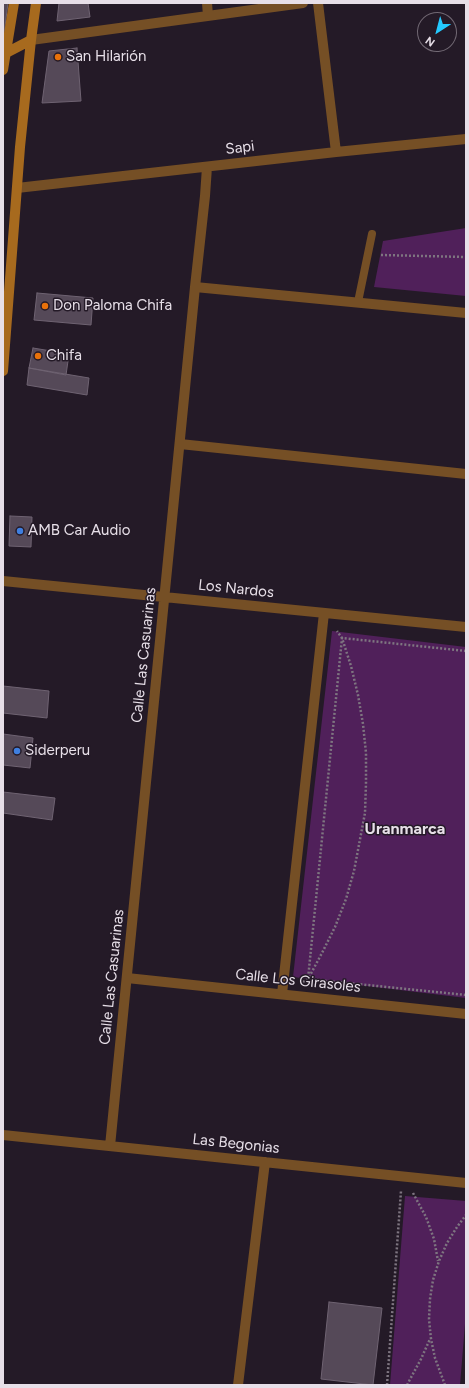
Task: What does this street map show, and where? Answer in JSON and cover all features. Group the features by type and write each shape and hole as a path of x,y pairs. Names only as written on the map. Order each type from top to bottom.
{"main road":[{"path":"3,70 14,3"},
{"path":"3,371 17,188 36,3"},
{"path":"5,53 31,40"}],"street":[{"path":"206,3 208,16"},
{"path":"31,40 303,3"},
{"path":"318,3 336,152"},
{"name":"Sapi","path":"17,188 466,139"},
{"name":"Calle Las Casuarinas","path":"110,1146 207,167"},
{"path":"195,287 466,313"},
{"path":"180,444 466,474"},
{"name":"Los Nardos","path":"3,581 466,627"},
{"path":"282,994 324,613"},
{"name":"Calle Los Girasoles","path":"127,978 466,1014"},
{"name":"Las Begonias","path":"3,1135 466,1183"},
{"path":"238,1385 265,1162"}],"lane":[{"path":"358,302 372,234"}],"path":[{"path":"368,255 466,257"},
{"path":"282,994 308,979 326,947 346,899 354,871 364,813 366,761 363,724 353,673 342,638 324,613"},
{"path":"342,638 466,650"},
{"path":"308,979 342,638"},
{"path":"308,979 466,995"},
{"path":"402,1176 426,1217 434,1239 439,1261"},
{"path":"387,1385 402,1176"},
{"path":"445,1385 430,1339 430,1299 433,1280 439,1261 447,1244 466,1215"},
{"path":"406,1385 421,1359 430,1339"}],"shaded area":[{"path":"466,228 466,296 374,287 383,241"},
{"path":"332,631 466,647 466,998 293,977"},
{"path":"405,1196 466,1201 466,1312 460,1385 390,1385"}],"building":[{"path":"3,3 8,3 4,34 3,34"},
{"path":"59,3 88,3 90,17 57,21"},
{"path":"77,48 81,101 42,103 49,51"},
{"path":"37,293 93,298 91,325 34,320"},
{"path":"33,348 69,354 66,375 29,368"},
{"path":"29,368 89,378 87,395 27,385"},
{"name":"AMB Car Audio","path":"10,516 32,517 31,547 9,546"},
{"path":"3,686 49,691 47,718 3,713"},
{"name":"Siderperu","path":"3,734 33,738 30,768 3,765"},
{"path":"3,792 55,798 52,820 3,813"},
{"path":"329,1302 382,1308 373,1385 321,1379"}],"place":[{"name":"San Hilarión","path":"58,57"},
{"name":"Don Paloma Chifa","path":"45,306"},
{"name":"Chifa","path":"38,356"},
{"name":"AMB Car Audio","path":"20,531"},
{"name":"Siderperu","path":"17,751"}],"district":[{"name":"Uranmarca","path":"405,829"}]}
